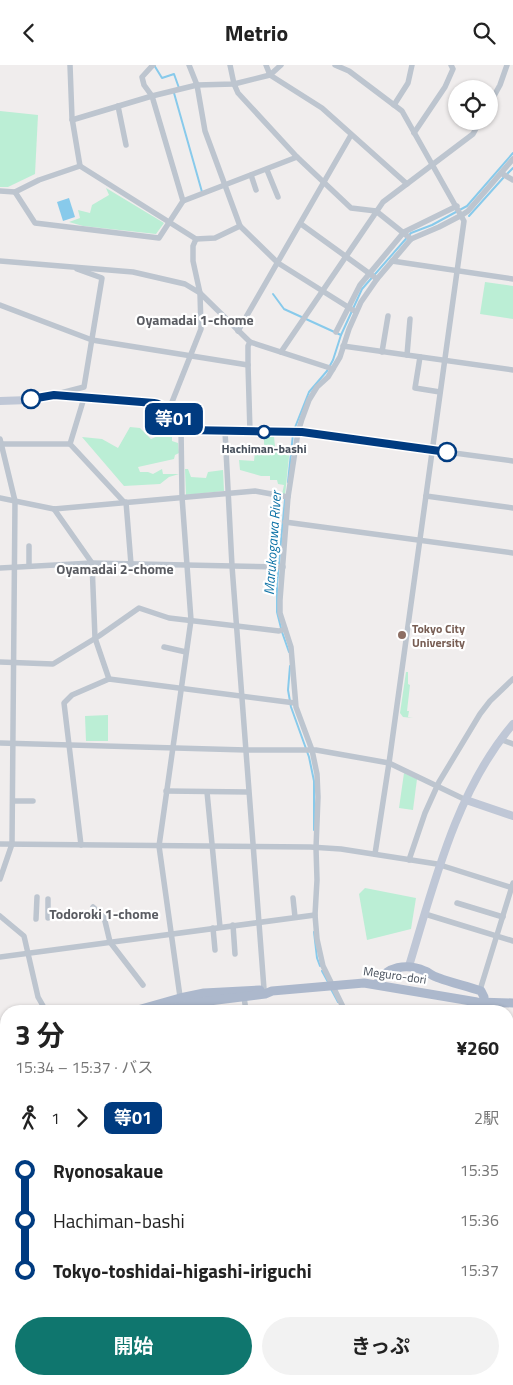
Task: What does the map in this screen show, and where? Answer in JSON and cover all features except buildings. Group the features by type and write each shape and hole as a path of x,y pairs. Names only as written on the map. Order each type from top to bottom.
{"main road":[{"path":"377,984 383,975 392,969 409,966 426,971 437,978 480,990 484,1002"},
{"name":"Meguro-dori","path":"181,1005 226,991 268,990 358,983 377,984 484,1002 513,1003"},
{"name":"Meguro-dori","path":"181,1005 265,994 268,990"}],"street":[{"path":"70,65 72,120 80,166 196,239 215,238 240,226"},
{"path":"153,65 142,77 144,85 152,97 183,201"},
{"path":"189,65 197,85 205,131 240,226 278,263 348,309 356,312"},
{"path":"230,65 238,93 297,157 324,183 351,208 376,211 411,239"},
{"path":"266,65 270,75 322,108 407,184"},
{"path":"72,120 197,85 234,84 270,75 281,65"},
{"path":"335,65 349,71 402,111 464,221 446,360 375,854"},
{"path":"394,105 408,83 412,65"},
{"path":"414,133 445,87 453,69 451,65"},
{"path":"498,88 507,65"},
{"path":"118,106 126,145"},
{"path":"281,352 383,201 433,165 473,134 475,130"},
{"path":"238,331 352,135"},
{"path":"15,192 35,223 159,238 183,201 297,157"},
{"path":"342,1005 330,985 320,957 313,915 317,880 313,848 318,786 309,750 291,703 292,653 282,629 280,613 280,567 285,522 284,496 295,432 309,400 317,387 328,377 340,357 361,301 377,279 411,239 462,215 503,174 513,159"},
{"path":"0,191 15,192 39,180 80,166"},
{"path":"267,169 278,197"},
{"path":"503,174 513,180"},
{"path":"251,175 256,189"},
{"path":"336,332 360,285 404,232 457,206"},
{"path":"301,224 370,272 377,279"},
{"path":"167,409 172,402 201,329 200,293 193,261 193,246 196,239"},
{"path":"0,261 133,272 185,284 200,293 250,341 333,369"},
{"path":"392,261 513,279"},
{"path":"0,401 29,400 84,387 102,278 78,270 76,267"},
{"path":"0,305 92,340 248,365"},
{"path":"382,351 388,317"},
{"path":"407,355 410,319"},
{"path":"250,341 248,365 250,432"},
{"path":"343,346 513,370"},
{"path":"420,357 415,389 440,393"},
{"path":"50,396 160,403 167,409 181,428 187,430 295,432 513,461"},
{"path":"70,444 84,398"},
{"path":"181,428 182,497 191,620 159,846 181,1005"},
{"path":"225,431 232,566 248,792 268,990"},
{"path":"0,879 12,844 15,501 0,442 70,444 125,502 131,564"},
{"path":"0,498 54,509 255,491 284,496"},
{"path":"426,496 513,508"},
{"path":"54,509 92,563 95,638 109,679"},
{"path":"285,522 513,553"},
{"path":"28,566 29,546"},
{"path":"0,568 92,563 280,567"},
{"path":"0,661 53,664 138,608 170,618 282,629"},
{"path":"164,647 186,652"},
{"path":"81,845 64,703 72,695 109,679 291,703"},
{"path":"409,859 425,813 437,787 480,714 490,701 513,679"},
{"path":"409,966 440,865 466,801 501,738 513,724"},
{"path":"501,738 513,744"},
{"path":"0,743 309,750 389,763 466,801 513,816"},
{"path":"166,791 248,792"},
{"path":"207,792 212,847 216,927 215,950"},
{"path":"12,801 33,801"},
{"path":"0,844 340,849 440,865 513,886 480,990"},
{"path":"36,919 37,897"},
{"path":"293,898 295,917"},
{"path":"48,899 48,918"},
{"path":"457,903 502,917"},
{"path":"93,907 104,917 110,942 143,985"},
{"path":"425,914 513,941"},
{"path":"0,957 313,915"},
{"path":"0,916 24,936 38,997 43,1005"},
{"path":"233,925 236,954"},
{"path":"244,997 245,1005"}],"green space":[{"path":"0,111 38,115 35,174 8,187 0,187"},
{"path":"106,188 164,223 156,234 83,226 69,222 80,218 78,210 90,213 92,205 109,195"},
{"path":"485,282 513,286 513,319 480,314"},
{"path":"146,405 158,407 173,421 172,441 178,443 179,453 175,455 174,459 138,467 140,472 153,474 162,469 163,474 179,474 169,477 160,484 124,486 82,437 102,439 118,448 130,427 140,428 151,439 158,436 156,430 164,432 161,420 145,409"},
{"path":"264,436 274,436 275,447 290,447 285,495 282,494 284,485 278,484 277,480 270,480 270,476 261,476 240,470 239,460 254,461 255,451 264,451"},
{"path":"185,469 188,469 191,477 206,478 208,472 223,470 224,491 186,495"},
{"path":"406,672 408,672 408,684 410,685 407,711 409,711 408,717 413,718 403,717 400,713"},
{"path":"108,715 108,741 86,741 85,716"},
{"path":"404,773 417,779 413,810 399,808"},
{"path":"365,888 416,898 411,929 367,940 359,894"}],"water":[{"path":"69,198 75,217 63,221 57,202"}],"waterway":[{"path":"154,65 162,78 174,74 179,88"},
{"path":"174,93 202,192"},
{"name":"Marukogawa River","path":"294,430 309,392 327,371 333,360 341,335 362,289 411,233 432,225 467,206 513,153"},
{"path":"507,174 513,168"},
{"path":"469,216 504,177"},
{"path":"273,294 284,309 341,335"},
{"name":"Marukogawa River","path":"288,482 293,434"},
{"name":"Marukogawa River","path":"281,628 277,612 277,585 285,499"},
{"name":"Marukogawa River","path":"282,632 289,652"},
{"name":"Marukogawa River","path":"290,666 288,690 291,707 309,757 314,781 314,830"},
{"name":"Marukogawa River","path":"314,932 317,958 320,966"},
{"name":"Marukogawa River","path":"322,971 328,982"},
{"name":"Marukogawa River","path":"331,989 338,1002"}],"bus line":[{"name":"等01","path":"31,399 54,395 160,403 167,409 181,428 187,430 302,432 447,452"}],"place":[{"name":"Hachiman-bashi","path":"264,432"},
{"name":"Tokyo City University","path":"402,635"}],"district":[{"name":"Oyamadai 1-chome","path":"195,319"},
{"name":"Oyamadai 2-chome","path":"115,568"},
{"name":"Todoroki 1-chome","path":"104,913"}]}
